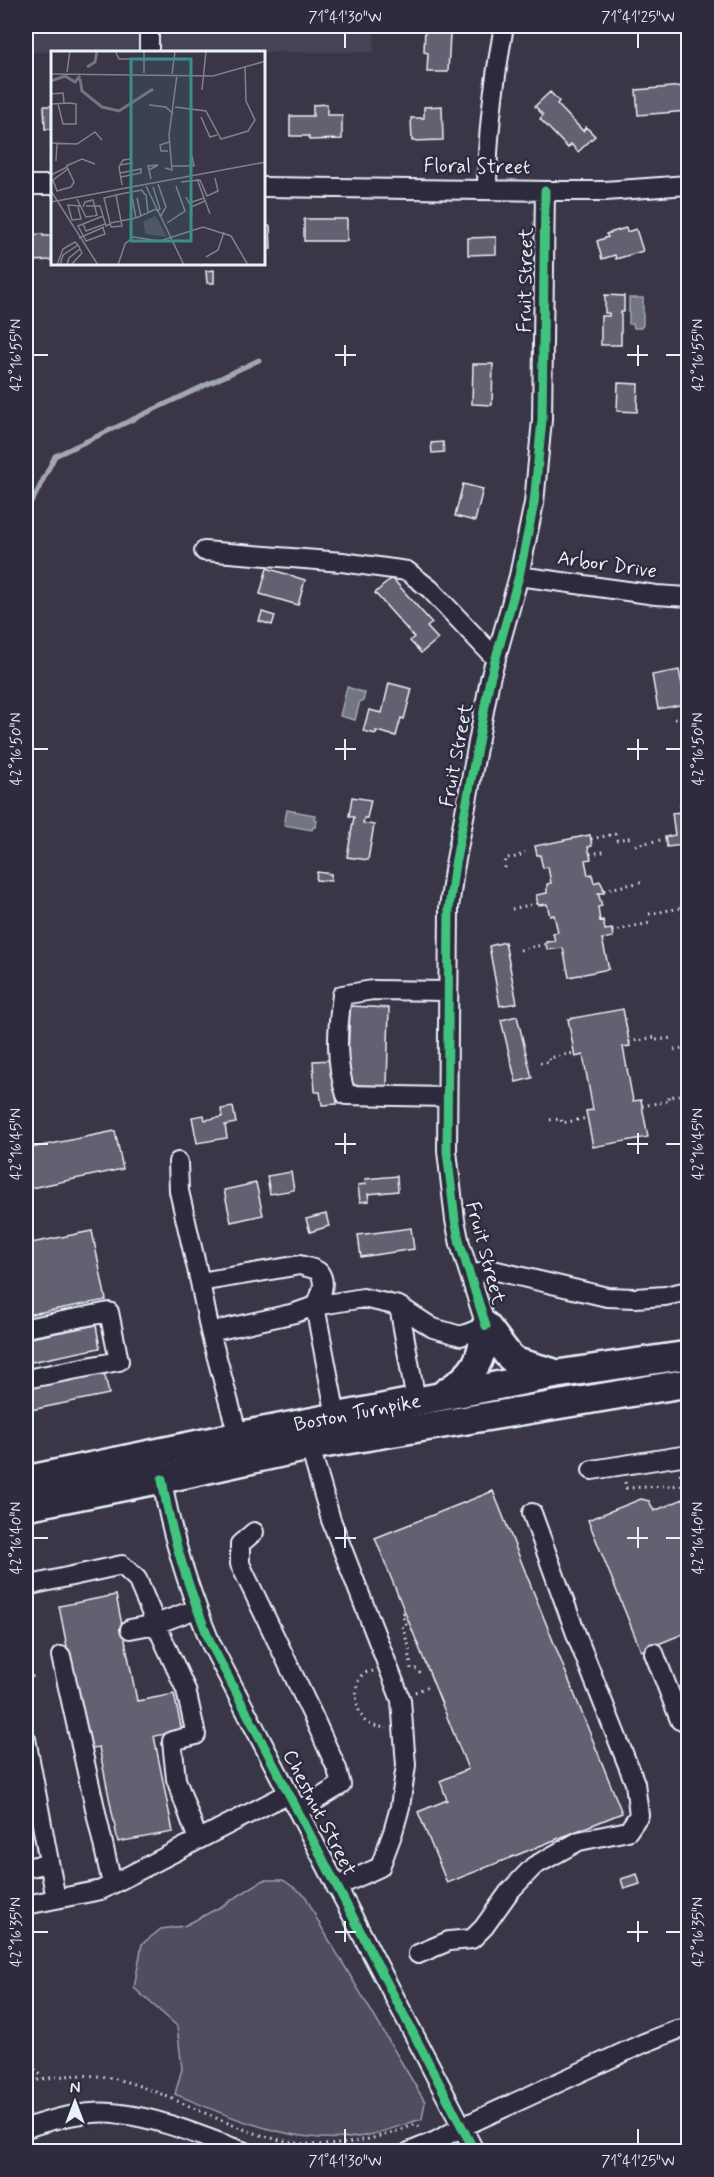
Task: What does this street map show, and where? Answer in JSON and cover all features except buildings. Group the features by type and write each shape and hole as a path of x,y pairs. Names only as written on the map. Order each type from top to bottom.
{"highway":[{"path":"486,1326 516,1362 557,1374"},
{"path":"428,1399 454,1387 473,1370 482,1357 486,1326"},
{"name":"Boston Turnpike","path":"26,1480 336,1416 557,1374 688,1355"},
{"name":"Boston Turnpike","path":"26,1506 310,1447 688,1383"}],"street":[{"path":"149,26 149,51"},
{"path":"487,189 487,139 491,97 504,26"},
{"path":"26,184 51,185"},
{"name":"Floral Street","path":"266,187 605,191 688,184"},
{"name":"Fruit Street","path":"486,1326 454,1220 447,1151 449,908 490,679 519,576 534,503 542,420 545,191"},
{"path":"204,551 342,562 407,571 430,589 496,659"},
{"name":"Arbor Drive","path":"519,576 656,595 688,597"},
{"path":"447,1097 346,1095 340,1075 337,1032 342,995 373,990 448,991"},
{"path":"178,1162 179,1191 210,1332 238,1436"},
{"path":"200,1282 300,1265 312,1268 319,1273 322,1292 315,1306 336,1416"},
{"path":"471,1275 493,1270 607,1297 665,1296 688,1291"},
{"path":"210,1332 295,1313 315,1306 363,1298 399,1306 433,1328 462,1336 486,1326"},
{"path":"399,1306 428,1399"},
{"path":"26,1328 109,1312 119,1361 26,1379"},
{"path":"310,1447 331,1520 401,1700 406,1765 400,1807 380,1866 336,1887"},
{"path":"592,1470 688,1455"},
{"name":"Chestnut Street","path":"162,1479 172,1536 196,1609 211,1644 475,2151"},
{"path":"418,1954 449,1941 472,1939 484,1927 509,1892 534,1866 579,1841 628,1831 639,1815 635,1783 579,1642 532,1513"},
{"path":"254,1532 240,1544 240,1564 312,1714 341,1785 298,1811"},
{"path":"26,1586 122,1565 137,1579 186,1690 196,1735 172,1741 176,1779 198,1840"},
{"path":"130,1629 156,1624 196,1609"},
{"path":"654,1653 680,1720 688,1720"},
{"path":"61,1656 112,1884"},
{"path":"26,1739 34,1825 50,1863 56,1899"},
{"path":"26,1905 101,1890 289,1793"},
{"path":"26,1868 50,1863"},
{"path":"409,2151 436,2141 644,2043 688,2028"},
{"path":"26,2128 50,2120 87,2113 120,2113 153,2121 245,2151"}],"path":[{"path":"675,719 688,717"},
{"path":"591,839 615,834 617,840 633,837"},
{"path":"635,845 665,840"},
{"path":"590,854 607,850"},
{"path":"505,868 506,858 525,852"},
{"path":"603,890 642,882"},
{"path":"512,909 538,903"},
{"path":"649,914 680,908"},
{"path":"612,931 650,923"},
{"path":"520,950 546,944"},
{"path":"629,1042 655,1037 656,1040 672,1038"},
{"path":"674,1050 685,1048 684,1044 688,1043"},
{"path":"540,1063 550,1062 549,1058 574,1053"},
{"path":"642,1106 669,1101 668,1097 681,1095"},
{"path":"550,1120 561,1119 562,1123 587,1118"},
{"path":"622,1466 626,1488 688,1485"},
{"path":"404,1613 402,1614 406,1624 402,1626 409,1647 411,1669 418,1669 420,1673"},
{"path":"387,1665 363,1674 358,1684 356,1697 364,1719 372,1725 387,1727 403,1722"},
{"path":"26,1678 36,1676"},
{"path":"26,2061 44,2079"},
{"path":"26,2083 75,2075 120,2080 212,2117 298,2144 328,2145 360,2142 379,2138 416,2124 423,2131"}],"shaded area":[{"path":"26,26 374,26 374,52 26,52"},
{"path":"263,1880 283,1880 305,1895 319,1923 425,2102 422,2119 369,2135 319,2138 294,2135 245,2122 175,2094 182,2069 177,2026 134,1988 142,1944 161,1929 184,1926 224,1905"}],"water":[{"path":"629,298 643,298 641,328 634,328 633,324 629,324"},
{"path":"347,687 365,693 363,701 360,701 355,720 340,716"},
{"path":"287,810 315,815 316,827 312,830 284,825"}],"waterway":[{"path":"26,503 33,500 55,456 259,360"}],"cycle path":[{"path":"486,1326 460,1244 447,1151 449,908 490,679 519,576 534,503 542,420 545,191"},
{"path":"162,1479 170,1522 182,1563 211,1644 475,2152"}]}
